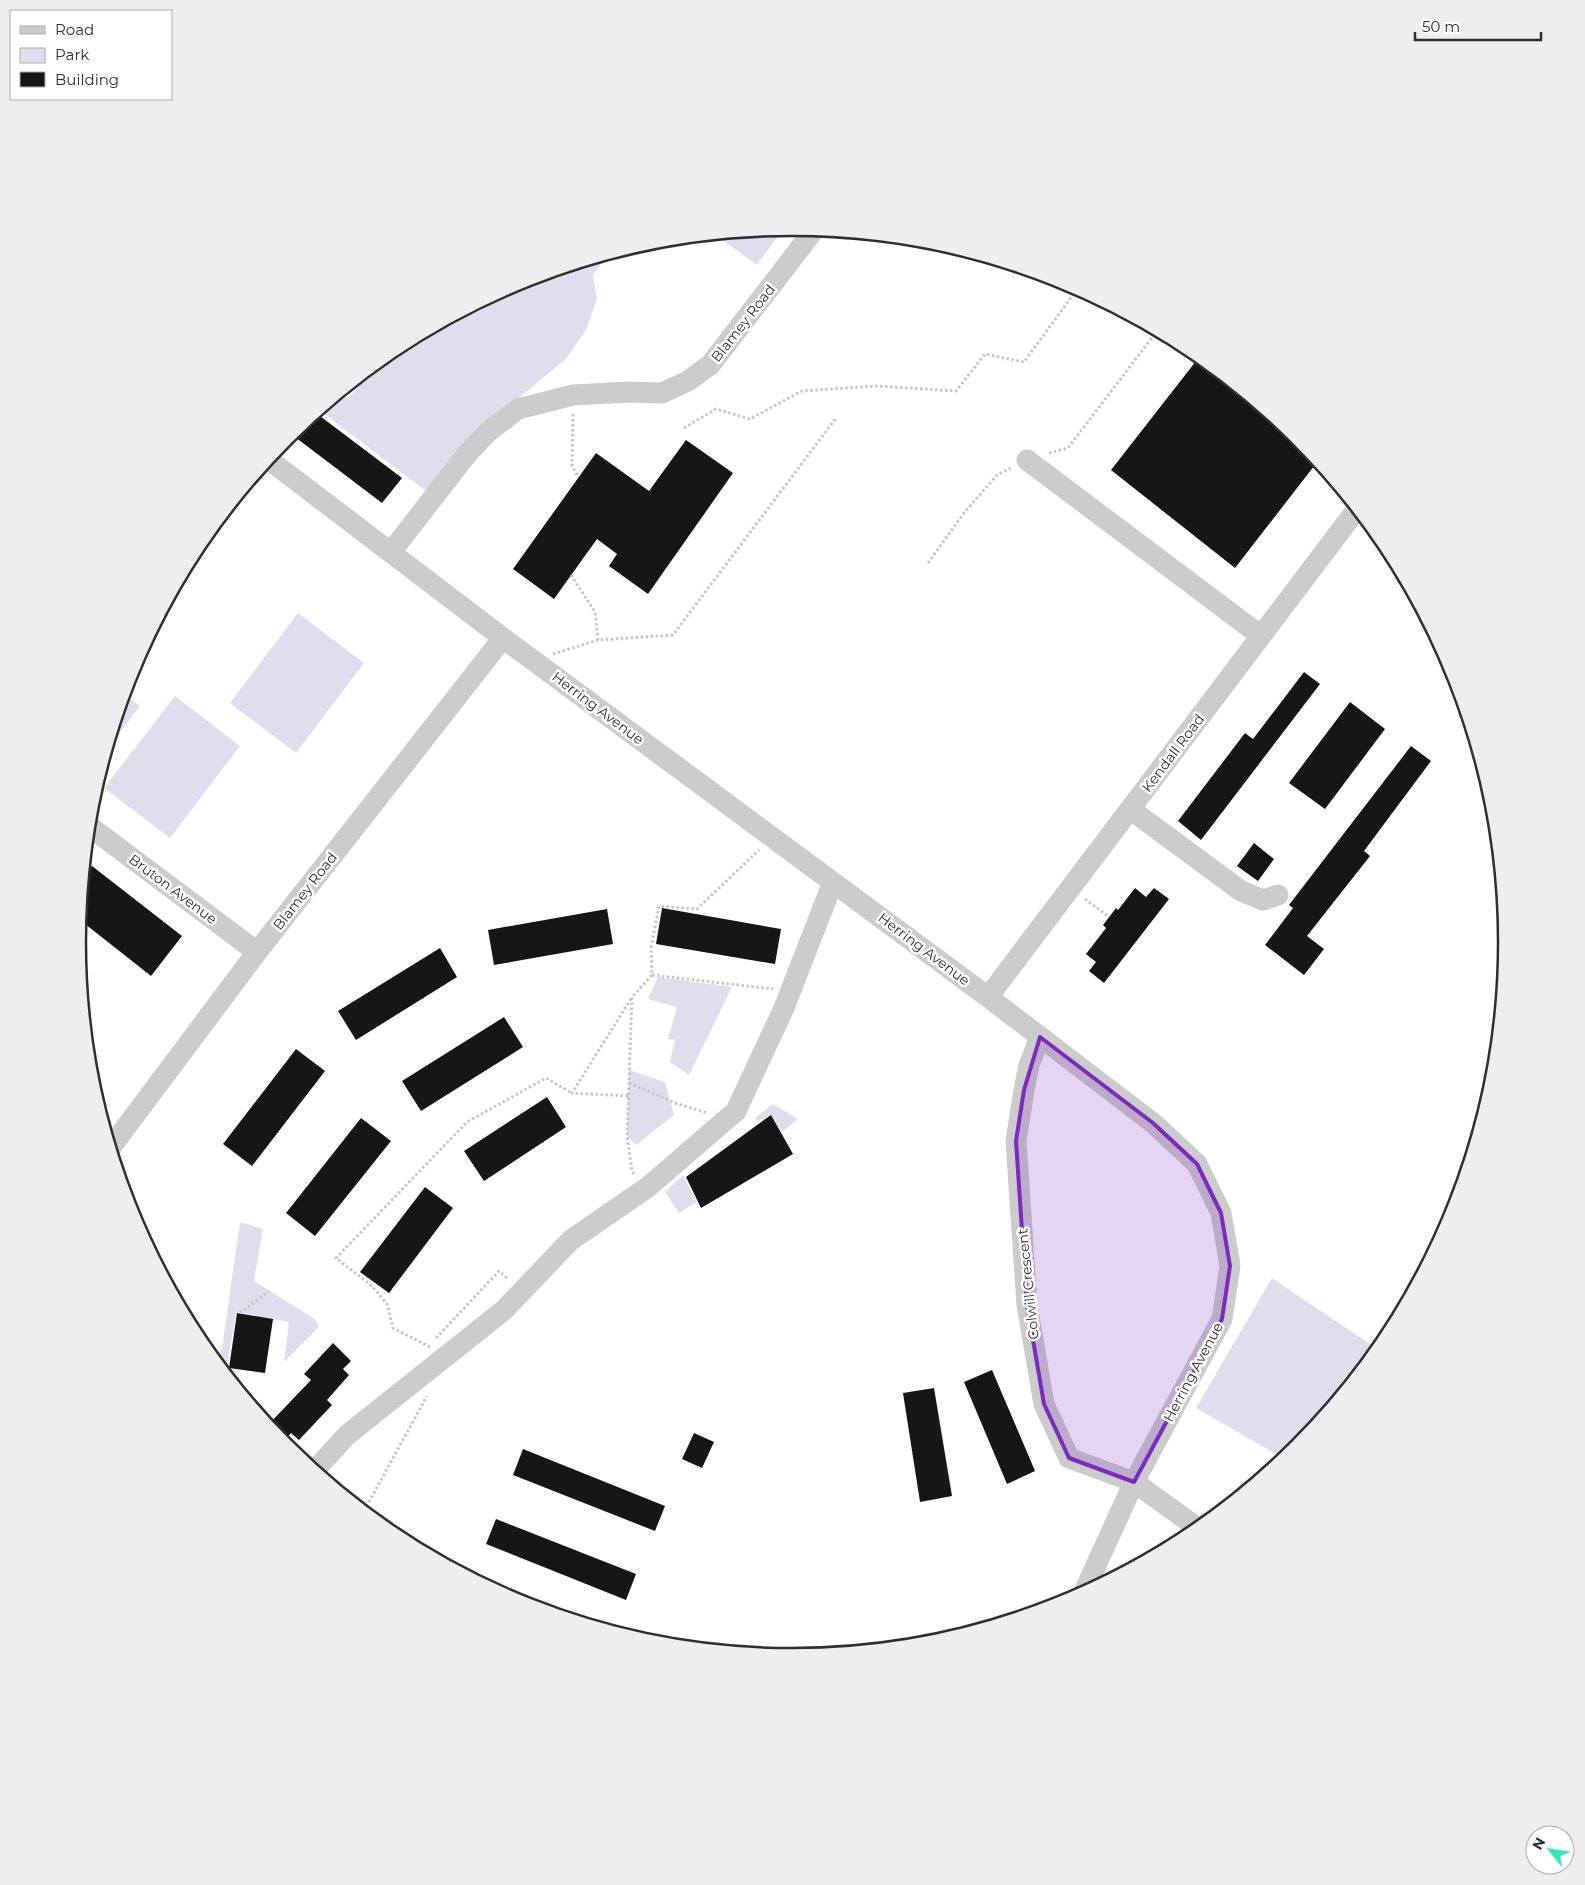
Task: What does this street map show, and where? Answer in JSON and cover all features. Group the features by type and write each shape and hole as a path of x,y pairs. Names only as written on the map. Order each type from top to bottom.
{"street":[{"name":"Blamey Road","path":"391,552 467,454 488,432 518,410 573,395 662,392 688,381 711,364 809,237"},
{"path":"1027,460 1261,636"},
{"name":"Herring Avenue","path":"274,464 504,638 988,997 1153,1123 1197,1164 1221,1213 1230,1266 1222,1318 1134,1482 1088,1584"},
{"name":"Kendall Road","path":"988,997 1353,514"},
{"name":"Blamey Road","path":"115,1141 257,952 504,638"},
{"path":"1130,809 1241,891 1263,900 1278,895"},
{"name":"Bruton Avenue","path":"95,831 257,952"},
{"path":"319,1466 347,1435 437,1352 504,1310 571,1240 648,1187 736,1111 790,991 833,882"},
{"name":"Colwill Crescent","path":"1040,1037 1024,1090 1016,1141 1027,1305 1044,1404 1069,1458 1134,1482 1193,1524"}],"path":[{"path":"684,428 716,409 750,419 802,392 876,386 956,391 985,354 1024,362 1073,295"},
{"path":"573,395 572,466 578,478"},
{"path":"534,660 598,640 673,635 836,418"},
{"path":"571,575 595,612 598,640"},
{"path":"572,1093 632,997 652,975 651,948 659,906 697,909 759,850 766,856"},
{"path":"1085,899 1109,917"},
{"path":"652,975 790,991"},
{"path":"632,997 627,1140 632,1171 648,1187"},
{"path":"522,1291 499,1271 437,1352 393,1328 387,1304 372,1286 336,1258 467,1122 546,1078 572,1093 628,1096"},
{"path":"629,1083 675,1103 725,1120"},
{"path":"240,1313 270,1291"}],"highlighted area":[{"path":"1040,1037 1153,1123 1197,1164 1221,1213 1230,1266 1222,1319 1134,1482 1069,1458 1044,1404 1027,1305 1016,1141 1024,1090"}],"green space":[{"path":"778,237 757,265 722,240"},
{"path":"602,263 593,275 597,299 586,330 566,359 473,435 426,491 325,414 345,397 349,399 363,382 400,355 439,331 480,309 522,290"},
{"path":"298,613 364,663 296,753 230,703"},
{"path":"175,696 240,746 170,838 104,788"},
{"path":"130,699 140,706 118,735"},
{"path":"658,977 732,987 689,1075 670,1062 675,1040 668,1039 677,1007 648,999"},
{"path":"629,1070 665,1082 674,1115 636,1145 627,1136"},
{"path":"773,1104 798,1119 782,1132 775,1122 765,1128 762,1119 757,1121 755,1118"},
{"path":"683,1175 697,1202 679,1213 665,1192"},
{"path":"240,1222 263,1229 254,1281 315,1319 319,1327 284,1362 289,1322 236,1312 227,1365 219,1354 222,1349"},
{"path":"1272,1278 1372,1346 1323,1408 1277,1455 1196,1408"}],"building":[{"path":"1195,362 1258,412 1292,443 1314,467 1235,568 1111,470"},
{"path":"321,417 402,478 382,503 297,439"},
{"path":"686,440 733,473 648,594 609,566 617,554 597,539 554,599 513,569 596,453 649,491"},
{"path":"1304,672 1320,684 1201,840 1178,821 1245,733 1253,739"},
{"path":"1350,702 1385,729 1325,809 1289,783"},
{"path":"1411,746 1431,761 1364,851 1370,856 1307,936 1324,949 1304,975 1265,945 1293,908 1289,905"},
{"path":"1254,843 1274,859 1258,881 1237,866"},
{"path":"92,866 182,936 151,976 87,925"},
{"path":"1135,888 1146,897 1154,888 1169,899 1104,983 1089,971 1096,962 1086,954 1106,928 1103,925 1116,908 1118,910"},
{"path":"662,908 781,929 775,964 656,944"},
{"path":"607,909 613,944 494,965 488,930"},
{"path":"440,948 457,977 356,1040 338,1011"},
{"path":"504,1017 523,1047 421,1111 402,1081"},
{"path":"296,1049 325,1071 252,1166 223,1144"},
{"path":"547,1097 566,1127 484,1181 464,1151"},
{"path":"771,1115 793,1154 701,1208 686,1177"},
{"path":"361,1118 391,1141 315,1236 286,1213"},
{"path":"425,1187 453,1208 389,1293 360,1272"},
{"path":"237,1313 273,1319 265,1373 229,1368"},
{"path":"333,1343 351,1361 343,1369 349,1375 327,1400 332,1405 299,1440 291,1433 288,1436 273,1420 311,1380 304,1374"},
{"path":"992,1370 1035,1471 1007,1484 964,1382"},
{"path":"934,1388 952,1496 920,1502 903,1393"},
{"path":"694,1433 714,1442 702,1468 682,1459"},
{"path":"523,1449 665,1506 655,1531 513,1475"},
{"path":"496,1519 636,1574 626,1600 486,1544"}]}
